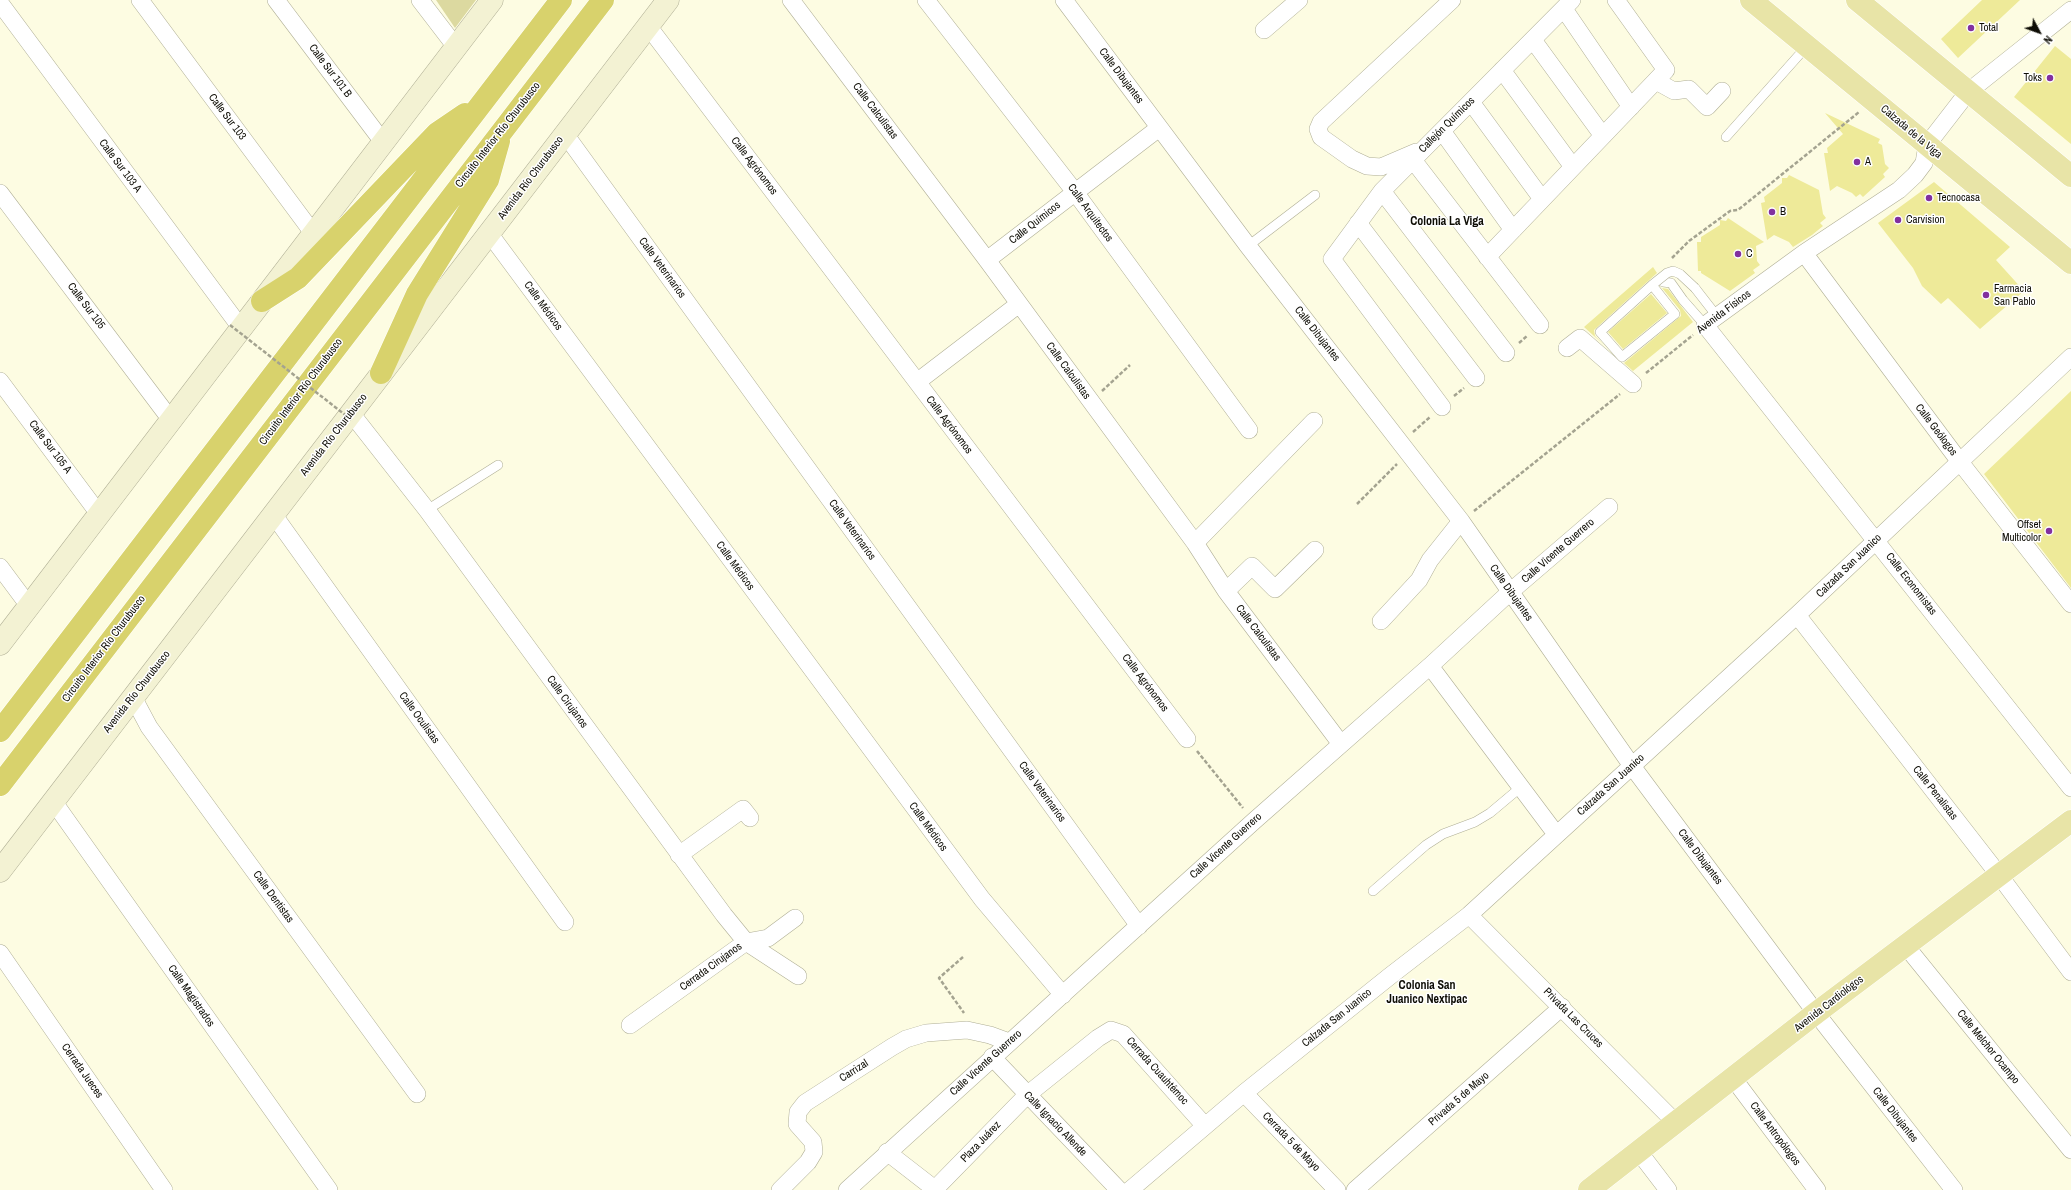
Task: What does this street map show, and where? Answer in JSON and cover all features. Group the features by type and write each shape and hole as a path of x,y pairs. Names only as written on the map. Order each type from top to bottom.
{"highway":[{"path":"0,731 561,0"},
{"name":"Circuito Interior Río Churubusco","path":"0,785 503,128 603,0"},
{"path":"262,301 298,278 437,133 480,105"},
{"path":"382,373 417,294 488,180 503,128"}],"main road":[{"path":"0,644 171,420 236,327 262,301 492,0"},
{"name":"Avenida Río Churubusco","path":"0,871 273,514 352,417 382,373 668,0"},
{"name":"Calzada de la Viga","path":"1751,0 2071,263"},
{"path":"1857,0 2071,176"},
{"name":"Avenida Cardiológos","path":"1589,1190 1816,1013 2071,821"}],"street":[{"name":"Calle Sur 103","path":"140,0 313,234"},
{"name":"Calle Sur 101 B","path":"276,0 383,142"},
{"path":"420,0 456,47"},
{"name":"Calle Calculistas","path":"791,0 987,260 1195,543 1226,591 1341,744"},
{"name":"Calle Arquitectos","path":"926,0 1075,192 1249,430"},
{"name":"Calle Dibujantes","path":"1064,0 1248,246 1461,521 1632,766 1816,1013 1954,1190"},
{"path":"1264,30 1299,0"},
{"path":"1425,148 1381,167 1367,166 1352,159 1321,137 1318,129 1321,122 1452,0"},
{"path":"1487,257 1666,70 1616,0"},
{"name":"Calle Sur 103 A","path":"0,2 236,327"},
{"path":"1568,4 1631,107"},
{"name":"Callejón Químicos","path":"1442,407 1332,259 1382,191 1568,4"},
{"name":"Avenida Físicos","path":"1711,320 1804,253 1899,190 1915,175 1924,162 1927,145 1968,92 2071,10"},
{"name":"Calle Agrónomos","path":"648,26 1187,739"},
{"path":"1533,40 1603,136"},
{"path":"1502,70 1573,167"},
{"path":"1656,81 1674,91 1689,89 1707,107 1722,91"},
{"path":"1471,102 1542,199"},
{"name":"Calle Químicos","path":"987,260 1160,128"},
{"path":"1442,131 1513,230"},
{"name":"Calle Veterinarios","path":"565,134 1139,926"},
{"path":"1413,160 1540,325"},
{"path":"1382,191 1506,353"},
{"name":"Calle Sur 105","path":"0,193 171,420"},
{"path":"1358,223 1476,378"},
{"name":"Calle Médicos","path":"489,233 982,900 1063,995"},
{"name":"Calle Geólogos","path":"1804,253 1960,462 2071,604"},
{"path":"917,382 1019,304"},
{"name":"Calle Economistas","path":"1711,320 1876,540 2071,788"},
{"path":"1567,348 1580,338 1633,384"},
{"name":"Calzada San Juanico","path":"1130,1190 1244,1093 1469,915 1797,615 2071,357"},
{"name":"Calle Sur 105 A","path":"0,381 99,514"},
{"name":"Calle Cirujanos","path":"352,417 427,510 679,855 746,942 798,976"},
{"path":"1195,543 1314,421"},
{"name":"Calle Vicente Guerrero","path":"847,1190 887,1152 1063,995 1254,821 1430,666 1510,592 1609,507"},
{"name":"Calle Oculistas","path":"273,514 564,922"},
{"path":"1381,621 1419,580 1430,560 1461,521"},
{"path":"1226,591 1252,566 1275,589 1315,550"},
{"path":"0,567 29,606"},
{"name":"Calle Penalistas","path":"1797,615 1999,875 2071,972"},
{"path":"1430,666 1556,834"},
{"name":"Calle Dentistas","path":"133,697 149,727 417,1094"},
{"name":"Calle Magistrados","path":"53,801 329,1190"},
{"path":"679,855 743,809 750,818"},
{"name":"Privada Las Cruces","path":"1469,915 1676,1123"},
{"name":"Cerrada Cirujanos","path":"630,1025 746,942 768,938 796,918"},
{"name":"Calle Melchor Ocampo","path":"1905,945 2071,1150"},
{"name":"Cerrada Jueces","path":"0,953 164,1190"},
{"name":"Privada 5 de Mayo","path":"1355,1190 1562,1007"},
{"name":"Carrizal","path":"780,1190 808,1162 814,1152 813,1142 797,1124 798,1112 805,1103 906,1039 926,1033 967,1030 990,1035 1009,1042"},
{"name":"Cerrada Cuauhtémoc","path":"1028,1095 1098,1038 1111,1030 1123,1034 1205,1126"},
{"name":"Calle Ignacio Allende","path":"992,1057 1119,1190"},
{"name":"Calle Antropólogos","path":"1733,1078 1817,1190"},
{"name":"Cerrada 5 de Mayo","path":"1244,1093 1337,1190"},
{"name":"Plaza Juárez","path":"936,1190 1028,1095"},
{"path":"887,1152 936,1190"},
{"path":"1639,1152 1668,1190"}],"lane":[{"path":"1726,137 1807,46"},
{"path":"1248,246 1315,195"},
{"path":"1652,286 1675,314 1622,357 1600,332 1667,272 1673,271 1680,274 1695,288 1711,320"},
{"path":"1667,282 1683,304 1711,320"},
{"path":"427,510 498,466"},
{"path":"1373,891 1426,845 1443,834 1480,819 1521,787"}],"path":[{"path":"1667,282 1668,263 1689,241 1730,210 1738,210 1874,100"},
{"name":"Avenida Físicos","path":"1461,521 1711,320"},
{"path":"236,327 352,417"},
{"path":"1090,402 1130,365"},
{"path":"1357,504 1394,466"},
{"path":"1187,739 1254,821"},
{"path":"950,1031 967,1017 939,978 963,957"}],"shaded area":[{"path":"436,0 476,0 455,28"}],"building":[{"name":"Total","path":"1982,0 2020,0 1958,58 1941,39"},
{"name":"Toks","path":"2055,46 2071,59 2071,144 2014,97"},
{"name":"A","path":"1825,113 1880,139 1878,143 1882,145 1885,164 1889,168 1883,174 1885,177 1863,197 1860,194 1856,197 1852,193 1837,186 1830,191 1824,153 1828,153 1827,148 1843,134"},
{"name":"B","path":"1789,175 1819,190 1823,214 1826,218 1820,223 1823,226 1793,247 1789,242 1774,235 1767,240 1761,203 1765,202 1764,197 1782,183 1782,178 1787,178"},
{"path":"1934,182 2010,247 1996,260 2024,291 1980,329 1948,298 1941,304 1922,286 1913,268 1878,223"},
{"name":"C","path":"1728,218 1764,242 1756,246 1757,261 1760,265 1753,270 1755,273 1730,291 1701,273 1701,271 1698,271 1697,242 1701,242 1701,237 1720,225 1720,220 1726,221"},
{"path":"1653,267 1657,273 1594,330 1595,336 1604,345 1584,327"},
{"path":"1662,288 1668,289 1693,322 1633,371 1624,363 1681,316 1680,310"},
{"path":"1651,294 1667,313 1623,349 1608,332"},
{"name":"Offset Multicolor","path":"2071,391 2071,588 1984,474"}],"place":[{"name":"Total","path":"1971,28"},
{"name":"Toks","path":"2050,78"},
{"name":"A","path":"1857,162"},
{"name":"Tecnocasa","path":"1929,198"},
{"name":"B","path":"1772,212"},
{"name":"Carvision","path":"1898,220"},
{"name":"C","path":"1738,254"},
{"name":"Farmacia San Pablo","path":"1986,295"},
{"name":"Offset Multicolor","path":"2049,531"}],"district":[{"name":"Colonia La Viga","path":"1447,222"},
{"name":"Colonia San Juanico Nextipac","path":"1427,993"}]}
